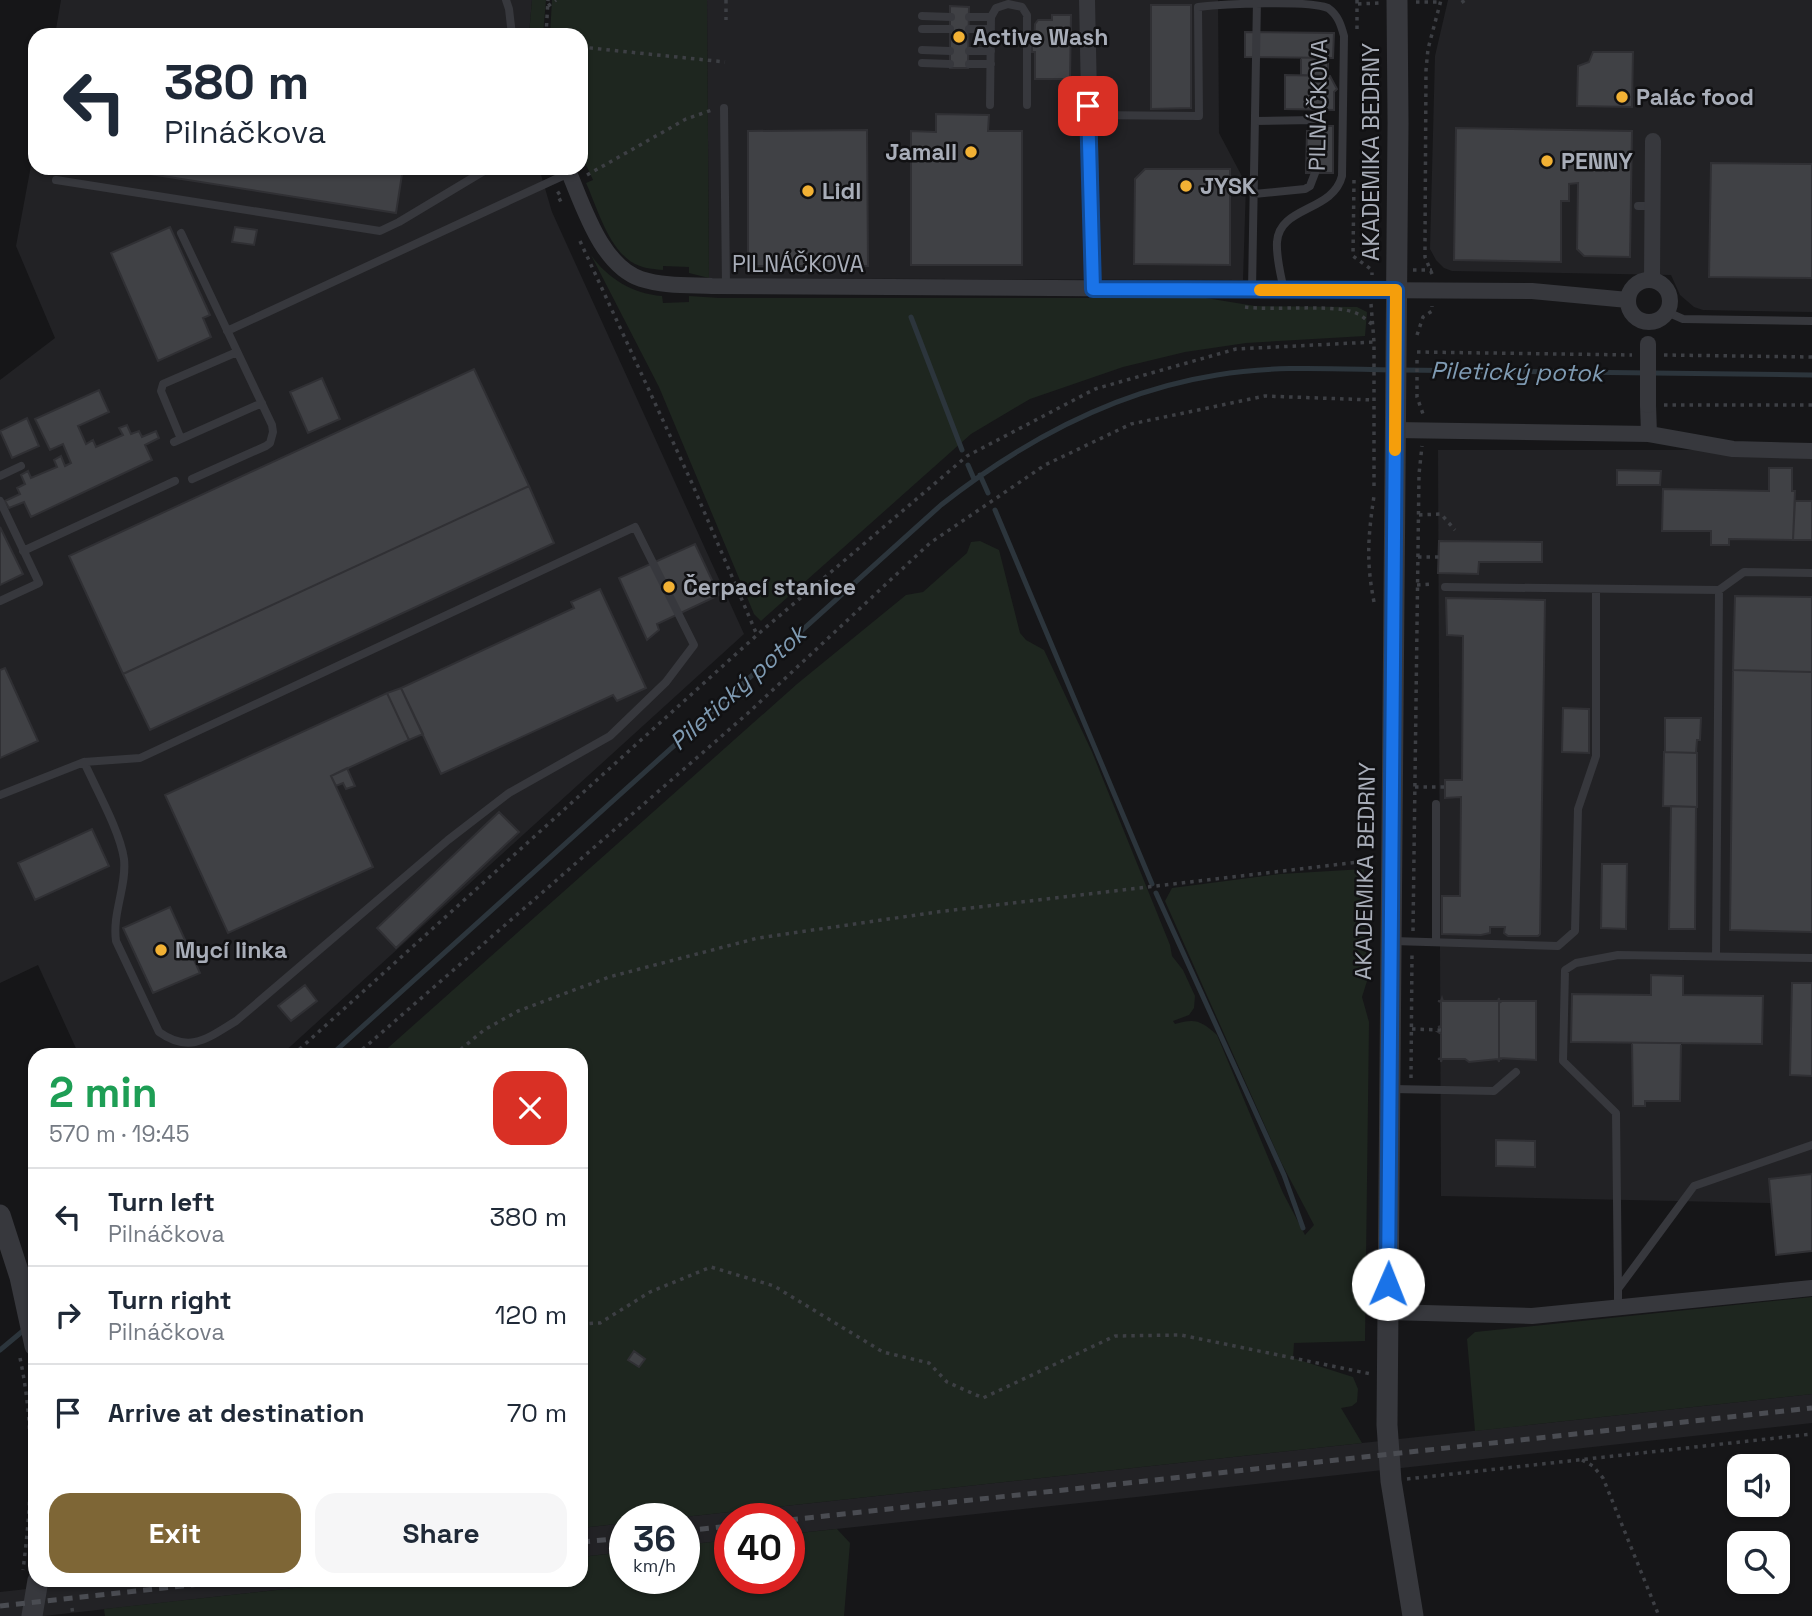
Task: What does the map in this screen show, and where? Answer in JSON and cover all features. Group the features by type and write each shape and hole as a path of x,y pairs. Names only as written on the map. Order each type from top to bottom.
{"street":[{"path":"1087,0 1093,289"},
{"name":"AKADEMIKA BEDRNY","path":"1397,0 1396,290 1406,343 1396,401 1395,429 1391,941 1400,1089 1388,1312 1387,1446 1401,1479 1413,1616"},
{"path":"1652,279 1645,206 1653,141"},
{"name":"PILNÁČKOVA","path":"574,175 606,251 626,272 654,282 726,286 1532,291 1628,300"},
{"path":"1645,279 1652,279 1659,281 1669,291 1670,305 1662,317 1649,322 1642,321 1631,313 1628,300 1633,287 1645,279"},
{"path":"1649,322 1649,434"},
{"path":"1395,429 1649,434 1733,449 1812,451"},
{"path":"0,1215 22,1284 28,1313"},
{"path":"1388,1312 1532,1316 1812,1288"},
{"path":"30,1587 32,1616"}],"lane":[{"path":"506,0 511,28"},
{"path":"1088,110 1199,116 1198,7 1257,1 1252,289"},
{"name":"PILNÁČKOVA","path":"1257,1 1317,4 1327,7 1337,16 1344,36 1342,176 1329,197 1291,218 1279,233 1278,256 1284,291"},
{"path":"990,105 991,17 996,8 1007,4 1022,7 1027,12 1027,105"},
{"path":"922,16 951,17"},
{"path":"969,17 991,17"},
{"path":"922,29 950,29"},
{"path":"968,29 991,29"},
{"path":"922,50 950,51"},
{"path":"969,51 991,51"},
{"path":"922,64 950,64"},
{"path":"969,64 991,64"},
{"path":"724,108 726,286"},
{"path":"1255,121 1314,120 1314,131"},
{"path":"1254,194 1304,189 1310,186 1315,173"},
{"path":"56,180 380,231 477,175"},
{"path":"227,331 574,175"},
{"path":"181,233 262,402 273,432 270,443 192,479"},
{"path":"1667,312 1684,319 1812,321"},
{"path":"237,352 163,384 161,391 178,440 262,402"},
{"path":"0,476 21,466"},
{"path":"23,551 175,481"},
{"path":"0,501 38,583 0,601"},
{"path":"0,795 84,762 140,758 635,527 694,645 666,682 610,736 509,793 448,840 236,1021 198,1042 184,1044 171,1041 159,1032 116,941 114,927 124,859 84,762"},
{"path":"1441,586 1719,590 1744,572 1812,573"},
{"path":"1391,941 1558,946 1575,931 1578,809 1596,757 1596,589"},
{"path":"1716,956 1719,590"},
{"path":"1436,804 1436,942"},
{"path":"1618,1308 1616,1113 1563,1061 1564,970 1576,962 1618,955 1812,958"},
{"path":"1400,1089 1494,1091 1516,1072"},
{"path":"1618,1289 1694,1186 1812,1145"}],"path":[{"path":"547,28 548,3 556,0"},
{"path":"726,0 726,20"},
{"path":"1441,0 1428,49 1426,70 1424,243 1425,257 1432,270 1432,311 1423,317 1417,333 1406,343 1417,352 1635,355"},
{"path":"1462,0 1466,6"},
{"path":"1357,2 1357,44"},
{"path":"588,48 725,62"},
{"path":"588,168 686,119 724,108"},
{"path":"568,216 557,194 574,175"},
{"path":"1354,176 1353,256 1372,270 1374,474"},
{"path":"578,238 691,481 757,635"},
{"path":"301,1048 757,635 967,456 1095,389 1236,349 1374,342"},
{"path":"1417,352 1417,389"},
{"path":"1662,355 1812,357"},
{"path":"364,1048 747,714 930,543 1045,465 1131,424 1265,396 1373,400"},
{"path":"1648,405 1812,405"},
{"path":"1400,1089 1412,1029 1419,474"},
{"path":"1418,515 1441,514 1455,530"},
{"path":"1418,557 1439,557"},
{"path":"1418,585 1441,586"},
{"path":"1415,787 1445,787"},
{"path":"462,1048 484,1030 518,1011 608,978 758,938 1162,884 1379,859 1392,861"},
{"path":"1412,1029 1441,1030"},
{"path":"588,1324 600,1323 650,1292 711,1267 774,1286 883,1352 929,1363 947,1382 984,1398 1115,1336 1181,1335 1387,1377"},
{"path":"23,1370 28,1411"},
{"path":"1401,1479 1812,1434"},
{"path":"1581,1459 1593,1466 1603,1478 1659,1616"},
{"path":"1401,1479 1410,1467"},
{"path":"72,1608 73,1616"}],"shaded area":[{"path":"61,0 532,0 530,28 56,28"},
{"path":"532,0 546,0 544,28 530,28"},
{"path":"552,0 707,0 709,278 689,273 689,267 663,266 663,270 640,266 630,261 613,242 586,183 593,180 588,169 588,28 550,28"},
{"path":"707,0 1218,0 1219,133 1246,184 1243,280 709,278"},
{"path":"1448,0 1812,0 1812,312 1703,310 1694,307 1680,295 1671,275 1452,271 1444,268 1430,249 1435,56"},
{"path":"29,175 541,175 552,212 744,634 289,1048 76,1048 38,965 0,983 0,380 55,338 16,246"},
{"path":"591,255 613,278 641,292 662,296 663,303 689,302 689,296 1206,298 1255,306 1357,307 1367,312 1365,336 1246,343 1185,352 1123,367 1030,399 971,434 761,621 754,614 659,387"},
{"path":"1438,450 1812,450 1812,1204 1441,1196"},
{"path":"980,541 999,550 1020,633 1026,640 1044,650 1092,752 1170,945 1172,956 1183,970 1195,996 1194,1008 1189,1015 1173,1021 1175,1024 1198,1022 1217,1035 1283,1193 1305,1235 1314,1225 1281,1162 1165,901 1172,888 1280,874 1364,869 1367,981 1362,997 1369,1022 1365,1341 1294,1343 1293,1358 1353,1377 1358,1389 1357,1402 1341,1408 1362,1443 805,1504 714,1503 714,1514 700,1515 700,1503 609,1503 609,1525 588,1527 588,1048 388,1048 797,684 906,595 923,592 967,553 971,542"},
{"path":"1812,1297 1812,1394 1475,1431 1467,1339 1475,1332"},
{"path":"1812,1394 1812,1423 1146,1496 805,1532 805,1504"},
{"path":"714,1514 714,1542 700,1543 700,1515"},
{"path":"609,1525 609,1554 588,1556 588,1527"},
{"path":"837,1529 850,1543 844,1616 105,1616 104,1609 304,1587 588,1587 588,1556 609,1554 609,1594 700,1594 700,1543 714,1542 714,1594 805,1594 805,1532"},
{"path":"45,1587 304,1587 44,1616 0,1616 0,1592"}],"building":[{"path":"1151,5 1191,5 1191,108 1151,109"},
{"name":"Active Wash","path":"950,6 969,7 968,68 950,68"},
{"path":"1052,15 1071,15 1070,79 1035,79 1035,52 1032,52 1032,44 1035,24 1038,20 1052,20"},
{"path":"1245,32 1334,33 1333,58 1245,57"},
{"path":"1593,52 1633,52 1632,107 1577,106 1578,66 1589,62"},
{"path":"1301,58 1328,58 1328,76 1301,75"},
{"path":"1285,75 1330,76 1337,89 1334,92 1334,110 1285,109"},
{"path":"936,114 989,115 988,131 1022,131 1022,265 911,265 911,131 936,132"},
{"path":"1321,126 1333,126 1333,173 1306,173 1307,131 1321,131"},
{"path":"1456,128 1632,131 1630,257 1584,256 1577,249 1578,183 1569,184 1569,201 1561,201 1561,262 1454,260"},
{"name":"Lidl","path":"867,130 868,266 748,266 748,131"},
{"path":"1711,163 1812,164 1812,278 1709,277"},
{"path":"1145,169 1230,169 1230,265 1134,264 1135,179"},
{"path":"156,175 402,175 396,213"},
{"path":"170,227 210,315 203,318 211,337 158,361 111,253"},
{"path":"235,227 257,230 254,245 232,242"},
{"path":"474,369 529,486 123,674 69,556"},
{"path":"322,378 340,419 308,433 290,392"},
{"path":"99,390 109,412 78,426 86,444 93,440 96,447 123,435 119,428 127,425 131,434 139,431 142,437 156,431 159,438 145,445 152,460 31,517 24,502 9,508 5,501 20,494 17,488 25,484 21,475 28,471 31,478 57,467 54,460 61,456 65,466 71,463 63,444 50,450 35,419"},
{"path":"27,418 39,446 12,458 0,431"},
{"path":"1769,468 1792,468 1792,491 1795,491 1793,540 1729,539 1729,545 1711,545 1711,531 1662,531 1663,489 1769,491"},
{"path":"1617,470 1661,471 1660,485 1617,485"},
{"path":"529,486 554,543 150,730 123,674"},
{"path":"1795,501 1812,501 1812,540 1793,540"},
{"path":"0,527 23,574 0,585"},
{"path":"1439,541 1542,542 1542,562 1479,562 1478,574 1438,573"},
{"name":"Čerpací stanice","path":"695,544 719,595 657,624 659,630 647,640 619,578"},
{"path":"600,589 646,688 617,701 613,695 441,774 401,688 574,608 571,602"},
{"path":"1735,596 1812,597 1812,672 1733,670"},
{"path":"1446,598 1545,600 1538,936 1508,936 1504,933 1505,927 1490,927 1490,933 1481,935 1442,934 1442,896 1460,896 1461,797 1445,798 1445,780 1462,780 1463,636 1447,635"},
{"path":"5,668 38,741 0,758 0,670"},
{"path":"1733,670 1812,672 1812,932 1730,930"},
{"path":"401,688 423,734 409,740 387,693"},
{"path":"387,693 409,740 331,776 373,867 228,933 165,795"},
{"path":"1563,708 1589,709 1589,753 1562,752"},
{"path":"1665,718 1701,718 1700,740 1697,740 1696,753 1665,752"},
{"path":"1664,752 1697,753 1697,807 1663,806"},
{"path":"347,768 355,786 346,789 343,783 336,786 331,776"},
{"path":"1671,806 1696,807 1695,929 1669,929"},
{"path":"499,812 519,832 396,948 377,928"},
{"path":"92,829 109,866 35,900 18,863"},
{"path":"1602,864 1627,864 1626,929 1601,928"},
{"name":"Mycí linka","path":"170,907 200,973 153,993 123,928"},
{"path":"1651,975 1683,976 1683,995 1763,996 1762,1044 1571,1042 1572,994 1651,995"},
{"path":"1792,983 1812,983 1812,1076 1790,1075"},
{"path":"305,985 317,1001 291,1021 278,1006"},
{"path":"1442,998 1443,1001 1498,1001 1499,998 1499,1001 1502,1001 1499,1003 1499,1058 1502,1059 1499,1059 1499,1062 1498,1059 1469,1062 1465,1059 1442,1059 1441,1062 1441,1059 1438,1059 1441,1058 1441,1034 1438,1032 1441,1032 1441,1027 1438,1027 1441,1026 1441,1002 1438,1001"},
{"path":"1536,1001 1536,1060 1499,1058 1499,1003"},
{"path":"1632,1043 1681,1043 1680,1101 1645,1101 1645,1106 1633,1106"},
{"path":"1496,1140 1535,1141 1535,1167 1496,1166"},
{"path":"1812,1174 1812,1251 1776,1255 1769,1179"},
{"path":"634,1351 645,1359 639,1367 628,1360"}],"waterway":[{"path":"911,317 962,450"},
{"name":"Piletický potok","path":"339,1048 941,505 1004,460 1071,422 1142,393 1179,383 1261,370 1393,370"},
{"name":"Piletický potok","path":"1402,370 1812,375"},
{"path":"968,465 974,479"},
{"path":"980,475 988,493"},
{"path":"995,510 1152,884"},
{"path":"1156,893 1284,1175 1303,1228"},
{"name":"Piletický potok","path":"0,1350 24,1330"}],"railway":[{"path":"805,1518 1812,1408"},
{"path":"700,1529 714,1528"},
{"path":"588,1541 609,1539"},
{"path":"0,1606 173,1587"}],"slow traffic":[{"path":"1260,290 1396,290 1395,450"}],"place":[{"name":"Active Wash","path":"959,37"},
{"name":"Palác food","path":"1622,97"},
{"name":"Jamall","path":"971,152"},
{"name":"PENNY","path":"1547,161"},
{"name":"JYSK","path":"1186,186"},
{"name":"Lidl","path":"808,191"},
{"name":"Čerpací stanice","path":"669,587"},
{"name":"Mycí linka","path":"161,950"}],"route":[{"path":"1088,106 1093,289 1396,290 1388,1284"}]}
